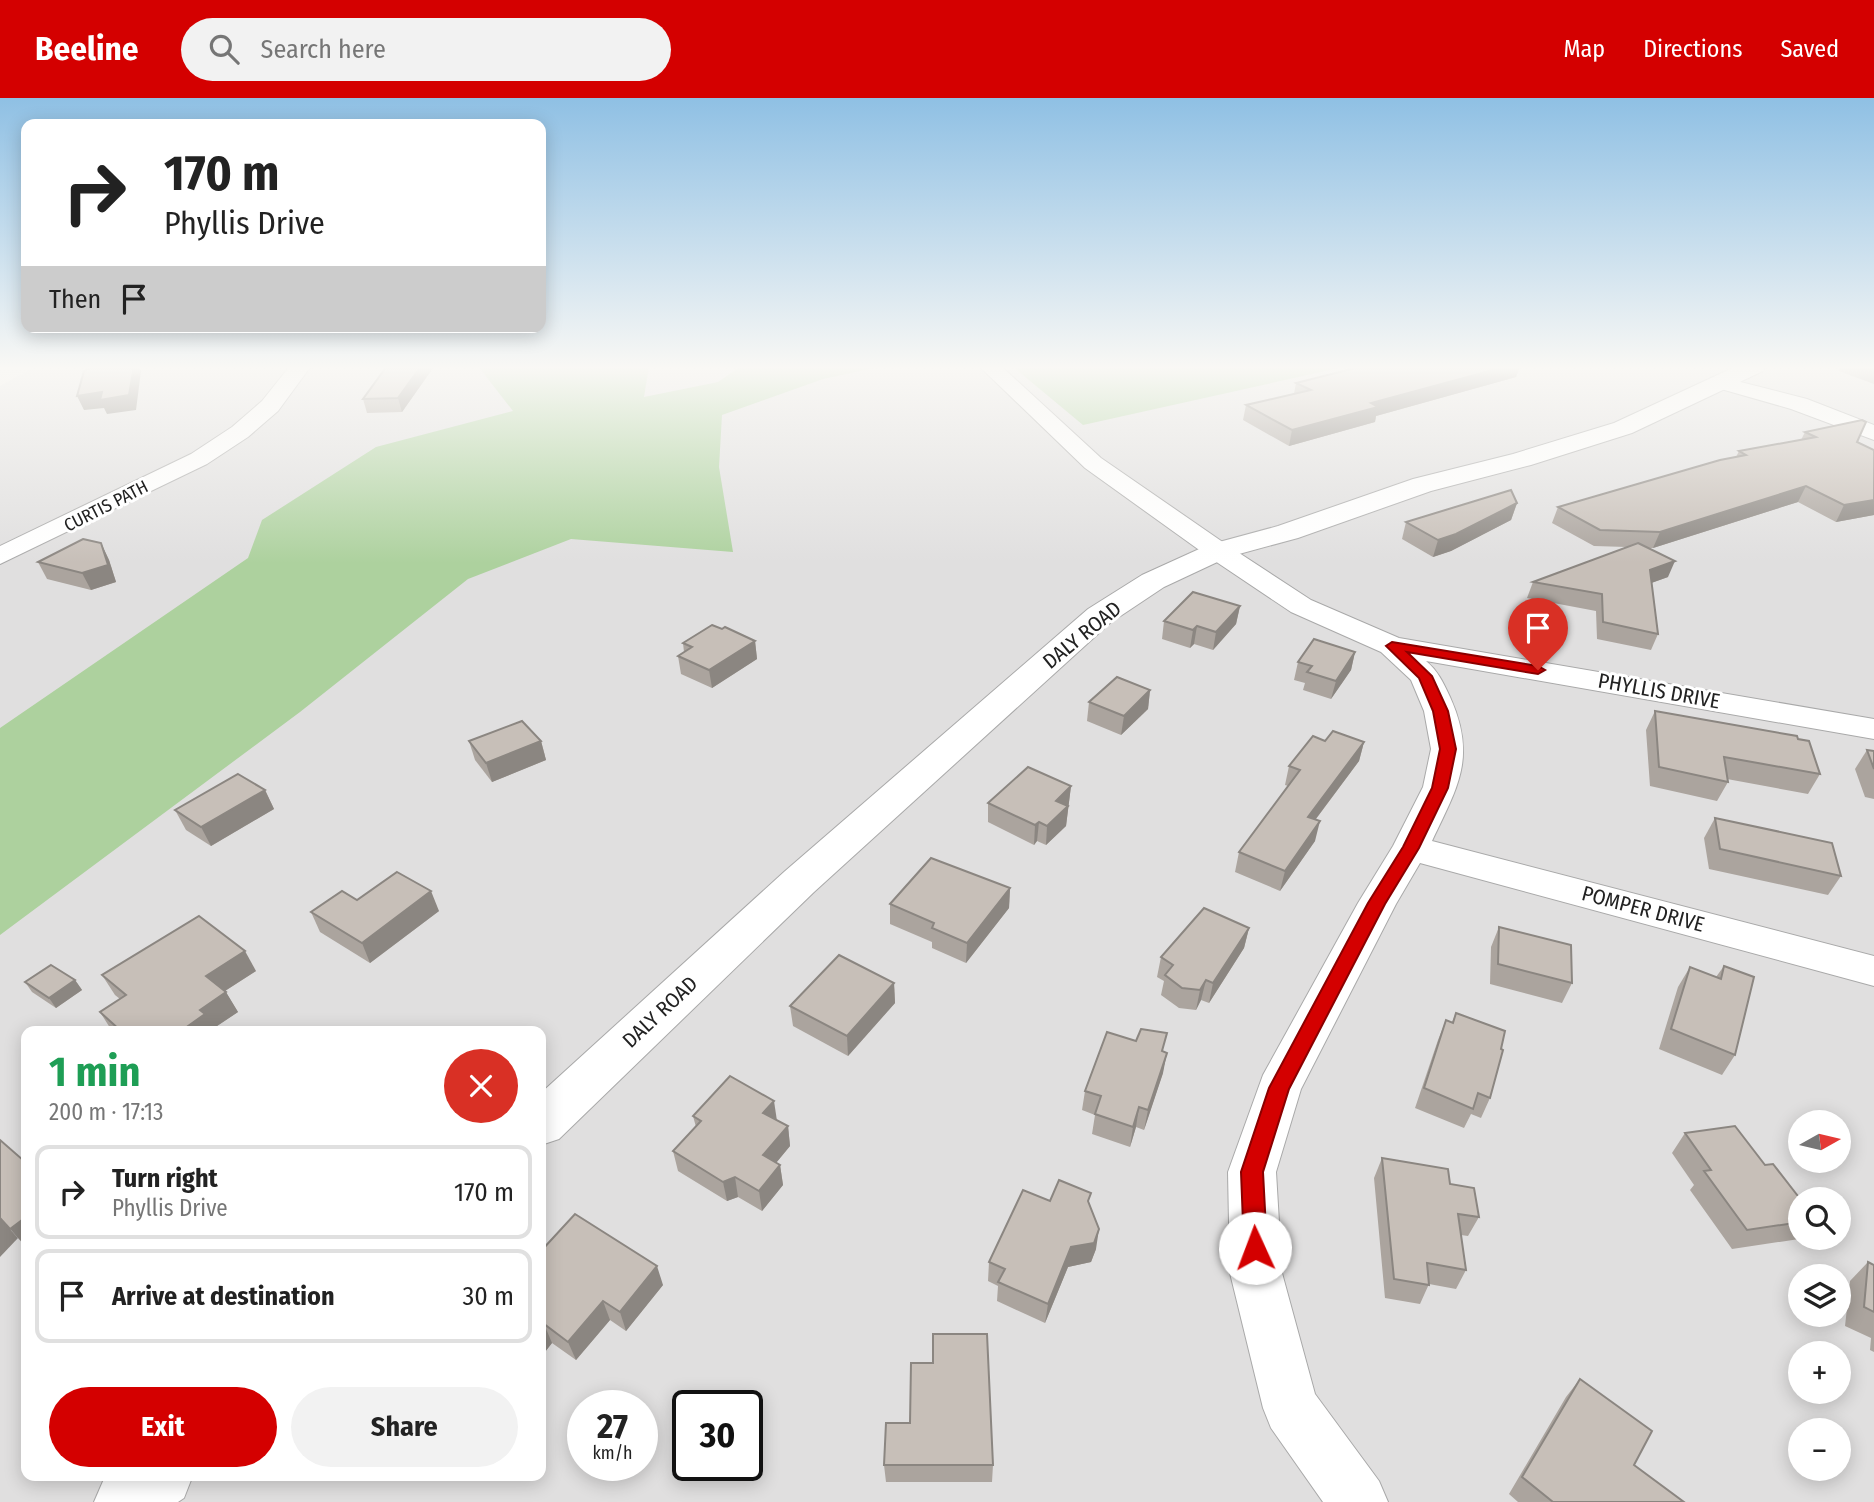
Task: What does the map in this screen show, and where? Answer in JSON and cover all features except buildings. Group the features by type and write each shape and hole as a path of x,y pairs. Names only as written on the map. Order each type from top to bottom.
{"street":[{"name":"CURTIS PATH","path":"0,556 199,459 241,432"},
{"name":"PHYLLIS DRIVE","path":"1059,432 1093,463 1301,606 1392,646 1874,729"},
{"name":"DALY ROAD","path":"546,1119 799,882 1099,616 1153,582 1218,551 1289,532 1422,485 1522,460 1612,432"},
{"path":"1358,1502 1291,1408 1256,1273 1252,1172 1279,1088 1377,903 1411,848 1440,788 1448,749 1440,711 1425,676 1392,646"},
{"name":"POMPER DRIVE","path":"1411,848 1873,973"},
{"path":"127,1502 153,1481"}],"shaded area":[{"path":"0,432 1874,432 1874,1502 0,1502"}],"green space":[{"path":"435,432 721,432 719,467 733,552 571,539 468,579 300,712 0,935 0,728 248,558 262,520 376,447"}],"route":[{"path":"1255,1248 1252,1172 1279,1088 1377,903 1411,848 1440,788 1448,749 1440,711 1425,676 1392,646 1538,670"}]}
